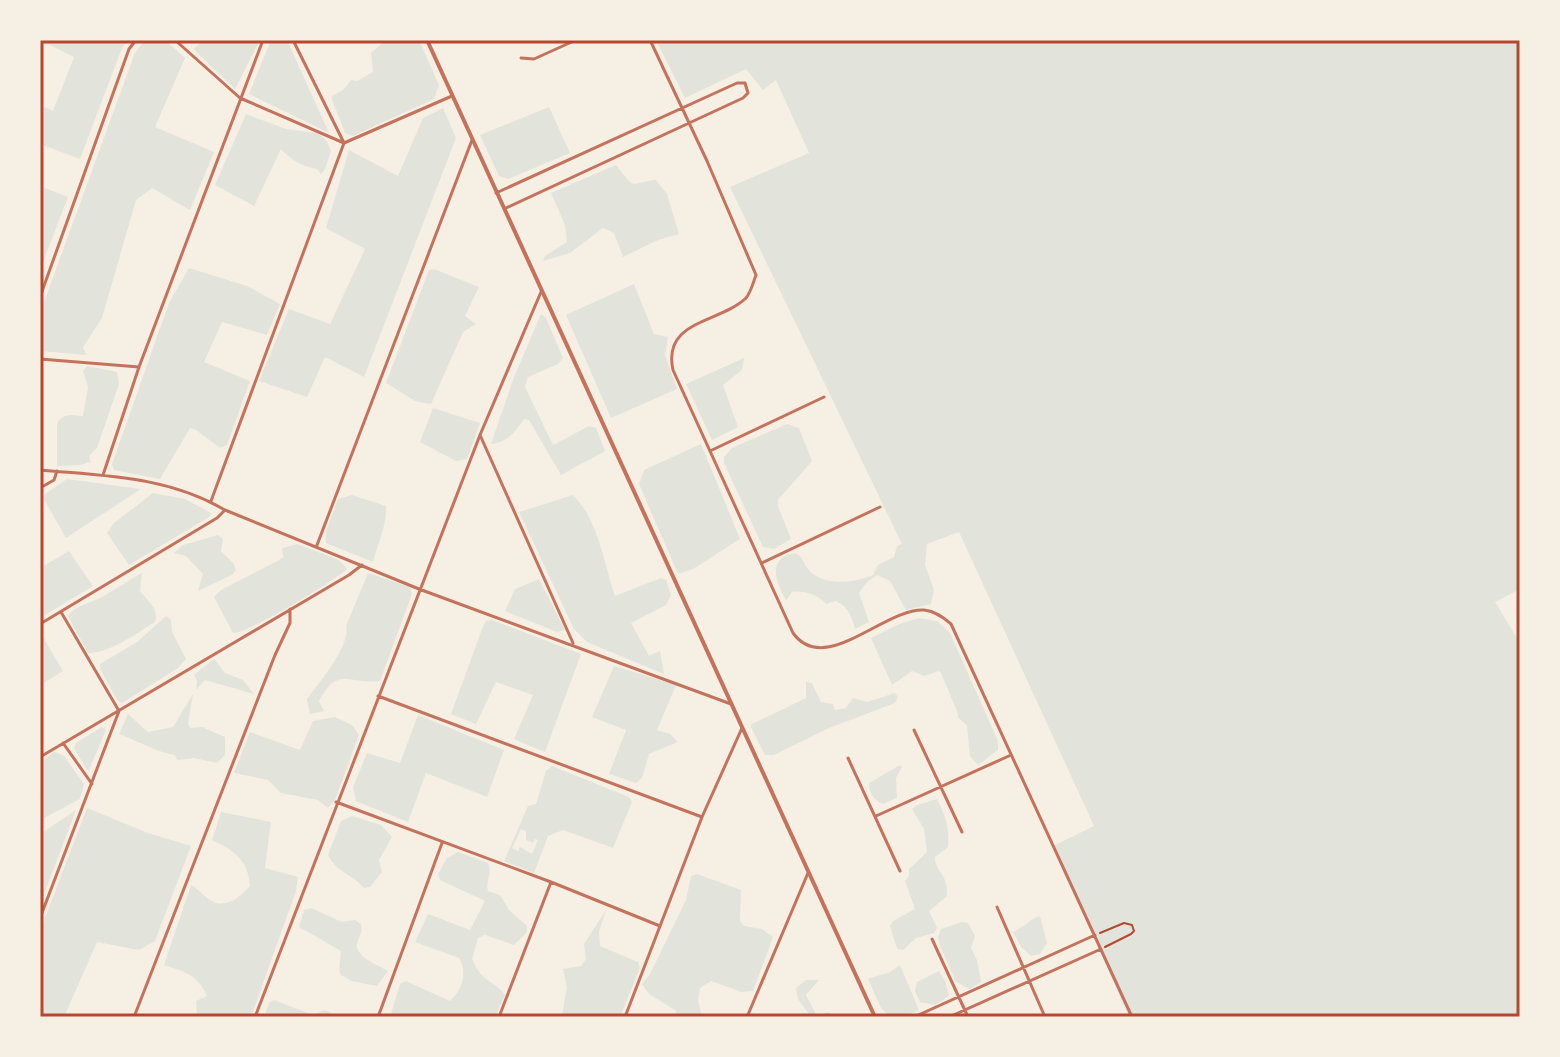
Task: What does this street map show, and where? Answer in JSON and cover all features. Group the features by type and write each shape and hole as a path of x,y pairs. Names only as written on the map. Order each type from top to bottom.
{"street":[{"path":"40,297 129,49 136,40"},
{"path":"175,40 240,98 344,143"},
{"path":"103,475 139,367 263,40"},
{"path":"293,40 344,143"},
{"path":"427,40 875,1017"},
{"path":"521,58 534,59 576,40"},
{"path":"650,40 756,275 749,295 735,306 680,334 671,353 673,370 793,633 799,642 819,649 838,644 903,614 923,610 939,614 951,624 1132,1017"},
{"path":"496,193 682,107 737,83 745,83 748,93 743,98 503,209"},
{"path":"211,501 344,143 452,96"},
{"path":"317,545 472,140"},
{"path":"255,1017 419,589 541,292"},
{"path":"40,359 139,367"},
{"path":"710,451 824,397"},
{"path":"480,435 574,645"},
{"path":"40,470 150,480 211,501 225,510 419,589 731,704"},
{"path":"40,488 54,480 57,471"},
{"path":"762,563 880,507"},
{"path":"40,624 217,518 225,510"},
{"path":"40,757 362,565"},
{"path":"134,1017 269,669 290,623 290,609"},
{"path":"61,612 119,711"},
{"path":"378,696 702,817"},
{"path":"40,918 119,711"},
{"path":"625,1017 702,817 742,728"},
{"path":"914,730 962,832"},
{"path":"63,743 92,784"},
{"path":"876,816 1011,755"},
{"path":"848,758 900,871"},
{"path":"336,802 660,926"},
{"path":"378,1017 442,843"},
{"path":"747,1017 808,872"},
{"path":"499,1017 551,882"},
{"path":"997,907 1045,1017"},
{"path":"914,1017 1095,935"},
{"path":"932,939 968,1017"},
{"path":"949,1017 1101,949"}],"path":[{"path":"1095,935 1124,923 1132,925 1134,931 1131,934 1101,949"}],"shaded area":[{"path":"40,40 128,40 122,48 80,159 40,144 40,105 53,111 74,57"},
{"path":"145,40 165,40 185,58 155,127 214,152 190,210 152,188 136,200 102,318 83,347 86,355 40,351 40,313 135,53"},
{"path":"204,40 260,40 235,89 193,49"},
{"path":"271,40 287,40 329,133 249,94"},
{"path":"386,40 419,40 439,85 434,99 353,136 345,133 331,97 343,90 351,80 357,81 373,72 371,53"},
{"path":"656,40 1520,40 1520,589 1495,602 1520,643 1520,1017 1129,1017 1053,846 1094,826 959,532 927,544 925,565 934,590 931,604 906,610 890,581 877,575 859,593 869,622 855,629 849,612 836,601 826,604 815,596 792,592 786,601 776,571 786,555 797,554 814,575 839,582 873,575 878,565 894,557 897,546 902,544 730,187 809,153 776,80 763,90 746,69 685,98"},
{"path":"549,107 570,153 508,179 499,176 480,135"},
{"path":"443,108 456,138 364,377 325,357 307,397 259,381 289,309 330,324 365,249 326,228 349,150 398,176 423,118"},
{"path":"246,114 286,129 317,133 326,140 331,151 325,169 321,174 317,169 297,162 281,149 254,206 215,185"},
{"path":"616,165 633,184 656,180 667,194 679,234 658,240 623,257 614,233 603,228 570,253 543,261 545,256 567,242 565,225 551,193"},
{"path":"40,186 68,197 42,265 40,264"},
{"path":"189,268 247,286 280,304 267,335 222,322 204,362 250,381 227,445 220,448 190,428 160,479 114,470 112,464 169,303"},
{"path":"434,269 479,287 465,316 476,324 463,332 431,404 415,401 386,383 429,270"},
{"path":"634,284 654,334 668,337 665,355 677,389 611,418 566,315"},
{"path":"541,314 546,318 563,358 558,364 528,377 525,387 553,445 589,426 596,428 605,451 561,475 529,420 524,419 506,439 491,444 514,377"},
{"path":"744,358 742,370 723,385 738,427 712,440 686,384"},
{"path":"87,366 117,372 119,384 97,448 89,456 91,462 57,466 57,424 65,416 83,416 88,387 83,371"},
{"path":"433,408 480,423 467,459 456,461 420,442"},
{"path":"787,424 799,428 812,461 778,500 791,539 774,549 763,547 724,457 732,448"},
{"path":"701,444 740,539 693,569 678,574 639,484 644,470"},
{"path":"67,479 141,489 66,538 44,499 45,494"},
{"path":"153,493 185,499 211,513 129,565 107,533 114,523"},
{"path":"352,495 386,506 384,527 373,562 326,543 326,531 338,499"},
{"path":"573,495 595,530 615,596 661,578 666,580 671,595 666,605 631,623 649,656 660,651 664,674 587,642 574,629 519,512"},
{"path":"218,535 223,539 221,551 236,570 232,575 198,591 203,574 186,556 174,553 183,545"},
{"path":"297,544 339,560 347,569 290,606 233,633 214,597 221,590 281,559 282,548"},
{"path":"69,551 93,586 40,618 40,568"},
{"path":"142,573 140,591 154,609 155,622 114,646 88,653 68,616"},
{"path":"368,573 410,587 412,594 380,681 338,680 332,683 319,701 324,711 310,714 307,699 344,643 346,626"},
{"path":"539,579 565,630 557,632 505,611 515,589"},
{"path":"166,616 171,620 172,632 186,659 178,668 122,703 117,700 100,664 137,642"},
{"path":"919,618 937,621 950,633 998,741 998,750 978,765 970,756 967,726 958,717 941,673 924,676 912,671 892,685 871,638"},
{"path":"492,620 581,654 545,752 514,739 533,695 496,682 476,724 451,714 482,629 486,621"},
{"path":"40,632 63,671 40,685"},
{"path":"214,659 225,673 243,680 254,694 205,680 196,690 194,675"},
{"path":"614,666 676,685 657,730 670,734 678,742 649,754 642,778 636,783 609,774 626,730 592,717"},
{"path":"806,682 812,683 821,702 833,704 835,710 846,708 853,698 867,702 895,693 898,697 895,703 829,728 774,755 765,755 750,725 806,698"},
{"path":"193,694 188,723 190,728 202,727 225,737 225,755 217,763 194,758 177,760 175,755 119,734 128,714 148,732 173,727"},
{"path":"418,715 504,750 487,797 426,773 408,822 356,801 353,787 367,753 400,763"},
{"path":"335,717 352,725 359,735 335,800 328,808 318,800 281,793 268,780 234,773 250,732 300,750 313,721"},
{"path":"102,727 106,730 87,770 74,748 76,743"},
{"path":"55,752 64,756 84,784 80,799 44,818 40,811 44,796 40,790 40,762"},
{"path":"900,765 902,767 896,778 897,798 880,803 873,796 869,783"},
{"path":"552,766 629,797 632,802 613,848 563,830 548,836 534,873 504,861 528,806 536,804 546,771","holes":["521,829 526,831 526,840 533,843 535,839 538,840 532,854 520,847 518,851 512,848"]},
{"path":"937,799 946,822 948,847 935,857 946,882 947,896 929,911 937,928 934,933 916,938 903,950 897,949 890,926 893,921 915,909 905,881 909,869 927,852 924,829 912,809"},
{"path":"87,808 148,833 191,846 155,941 139,950 97,942 64,1017 40,1017 40,931"},
{"path":"76,810 40,905 40,834"},
{"path":"221,812 271,822 265,868 298,877 296,891 251,1017 197,1017 196,1001 207,996 203,989 190,975 164,965 191,885 211,901 219,903 234,900 250,886 243,862 212,840"},
{"path":"352,816 381,825 392,837 379,860 382,872 370,887 364,888 335,865 328,855 341,821"},
{"path":"458,852 488,863 488,891 500,895 509,910 527,926 527,932 514,945 485,935 478,938 472,959 480,973 505,995 495,1017 390,1017 400,984 406,981 450,1001 458,992 463,975 459,958 415,942 428,914 470,930 485,901 440,880 438,874 447,858"},
{"path":"697,874 741,890 740,921 744,926 762,929 773,937 753,991 742,992 711,981 700,988 698,1000 702,1017 678,1017 675,1010 649,994 642,984 650,974 686,900 691,876"},
{"path":"311,908 342,922 355,920 361,924 357,949 368,960 388,971 377,986 352,981 341,975 341,951 299,927 304,910"},
{"path":"606,910 599,932 600,946 638,962 640,968 620,1017 558,1017 562,1015 567,987 563,969 581,966 586,959 584,944"},
{"path":"1040,916 1047,943 1040,954 1031,956 1021,947 1013,932"},
{"path":"968,923 975,936 971,948 981,982 970,989 956,982 938,937 941,929"},
{"path":"900,965 919,1010 902,1017 890,1017 881,1008 868,979 890,972"},
{"path":"939,971 949,996 935,1005 920,1002 915,991 917,982"},
{"path":"806,980 819,980 806,995 817,1016 829,1012 829,1017 811,1017 798,999 796,988"},
{"path":"274,1000 313,1015 324,1010 330,1012 332,1017 264,1017 269,1003"}]}
